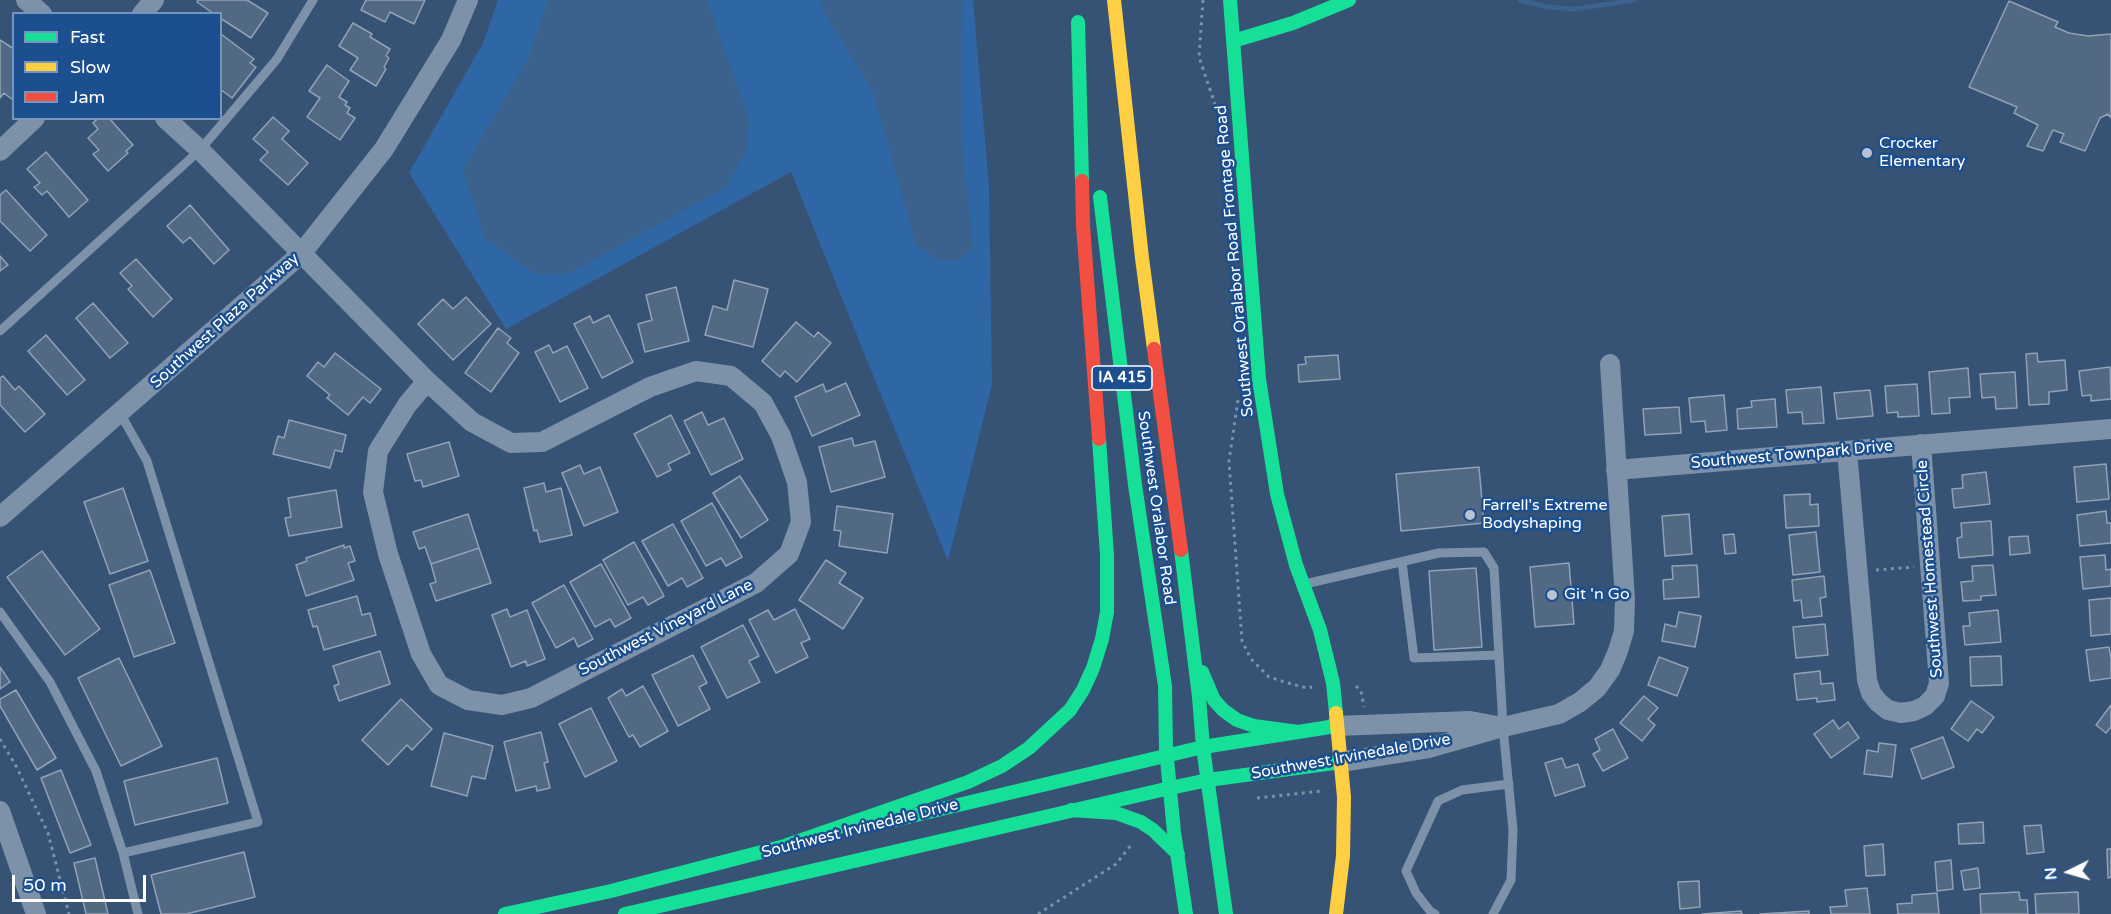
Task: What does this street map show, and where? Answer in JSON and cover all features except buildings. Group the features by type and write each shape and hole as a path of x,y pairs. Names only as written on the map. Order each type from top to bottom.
{"main road":[{"name":"Southwest Oralabor Road","path":"1114,0 1142,258 1226,914"},
{"name":"Southwest Oralabor Road Frontage Road","path":"1230,0 1259,379 1276,494 1303,584 1320,630 1333,683 1343,787 1343,856 1336,914"},
{"path":"1233,41 1293,23 1349,0"},
{"path":"787,845 968,782 1002,766 1029,748 1070,710 1093,668 1107,612 1107,555 1083,225 1077,16 1096,163"},
{"name":"Southwest Oralabor Road","path":"1099,186 1131,453 1165,686 1170,788 1186,914"},
{"path":"1192,640 1206,685 1223,710 1237,720 1254,726 1298,732"},
{"name":"Southwest Irvinedale Drive","path":"505,914 611,891 787,845 1167,755 1336,726"},
{"name":"Southwest Irvinedale Drive","path":"625,914 1170,788 1208,780 1341,762"},
{"path":"1071,810 1116,813 1141,822 1178,854"}],"street":[{"path":"26,0 40,12"},
{"path":"144,12 154,0"},
{"name":"Southwest Plaza Parkway","path":"0,517 301,254 384,149 451,39 468,0"},
{"path":"0,151 34,120"},
{"name":"Southwest Vineyard Lane","path":"167,120 200,150 427,381 472,422 511,443 542,442 650,387 696,371 731,376 764,403 781,436 797,482 801,522 789,554 756,583 531,698 502,705 468,700 439,684 421,654 388,554 373,492 378,450 407,405 427,381"},
{"path":"1503,727 1559,714 1598,688 1610,670 1624,631 1625,600 1610,364"},
{"name":"Southwest Townpark Drive","path":"1616,470 2111,429"},
{"name":"Southwest Homestead Circle","path":"1847,451 1867,680 1871,693 1878,702 1888,710 1901,713 1925,706 1935,696 1940,683 1921,444"},
{"name":"Southwest Irvinedale Drive","path":"1336,726 1470,721 1503,727"},
{"name":"Southwest Irvinedale Drive","path":"1341,762 1429,748 1503,727"},
{"path":"0,811 36,914"}],"lane":[{"path":"0,331 200,150 277,59 313,0"},
{"path":"120,413 147,461 258,822 123,853"},
{"path":"1303,584 1439,553 1484,552 1494,568 1503,727 1513,830 1511,880 1493,914"},
{"path":"1402,562 1414,658 1499,655"},
{"path":"0,612 50,682 96,771 123,853 138,914"},
{"path":"1435,914 1416,893 1406,871 1438,801 1462,790 1509,784"}],"path":[{"path":"1856,572 1931,565"},
{"path":"0,739 16,766 48,833 69,914"},
{"path":"1255,798 1343,787"},
{"path":"1038,914 1116,864 1137,839"}],"shaded area":[{"path":"498,0 973,0 989,186 992,384 948,561 791,172 506,329 409,173 483,43"},
{"path":"548,0 707,0 749,119 746,151 725,188 568,274 535,274 484,237 463,169 529,57"},
{"path":"820,0 962,0 961,138 973,247 961,259 939,261 916,244 872,89 827,18"}],"waterway":[{"path":"1520,0 1546,7 1575,9 1635,0"}],"traffic: fast":[{"path":"1230,0 1259,379 1277,494 1296,565 1320,630 1333,683 1336,713"},
{"path":"1233,41 1293,23 1349,0"},
{"path":"1078,22 1082,181"},
{"path":"1100,197 1135,485 1165,686 1166,749 1174,832 1186,914"},
{"path":"787,845 968,782 1002,766 1029,748 1070,710 1093,668 1107,612 1107,555 1099,439"},
{"path":"1181,550 1203,747 1226,914"},
{"path":"1202,672 1214,700 1237,720 1254,726 1298,732"},
{"path":"895,820 1203,747 1336,726"},
{"path":"625,914 1170,788 1208,780 1341,762"},
{"path":"1071,810 1116,813 1141,822 1178,854"},
{"path":"505,914 611,891 808,840"}],"traffic: slow":[{"path":"1114,0 1154,349"},
{"path":"1336,713 1344,797 1343,856 1336,914"}],"traffic: jam":[{"path":"1082,181 1083,225 1099,439"},
{"path":"1154,349 1181,550"}],"place":[{"name":"Crocker Elementary","path":"1867,153"},
{"name":"Farrell's Extreme Bodyshaping","path":"1470,515"},
{"name":"Git 'n Go","path":"1552,595"}]}
